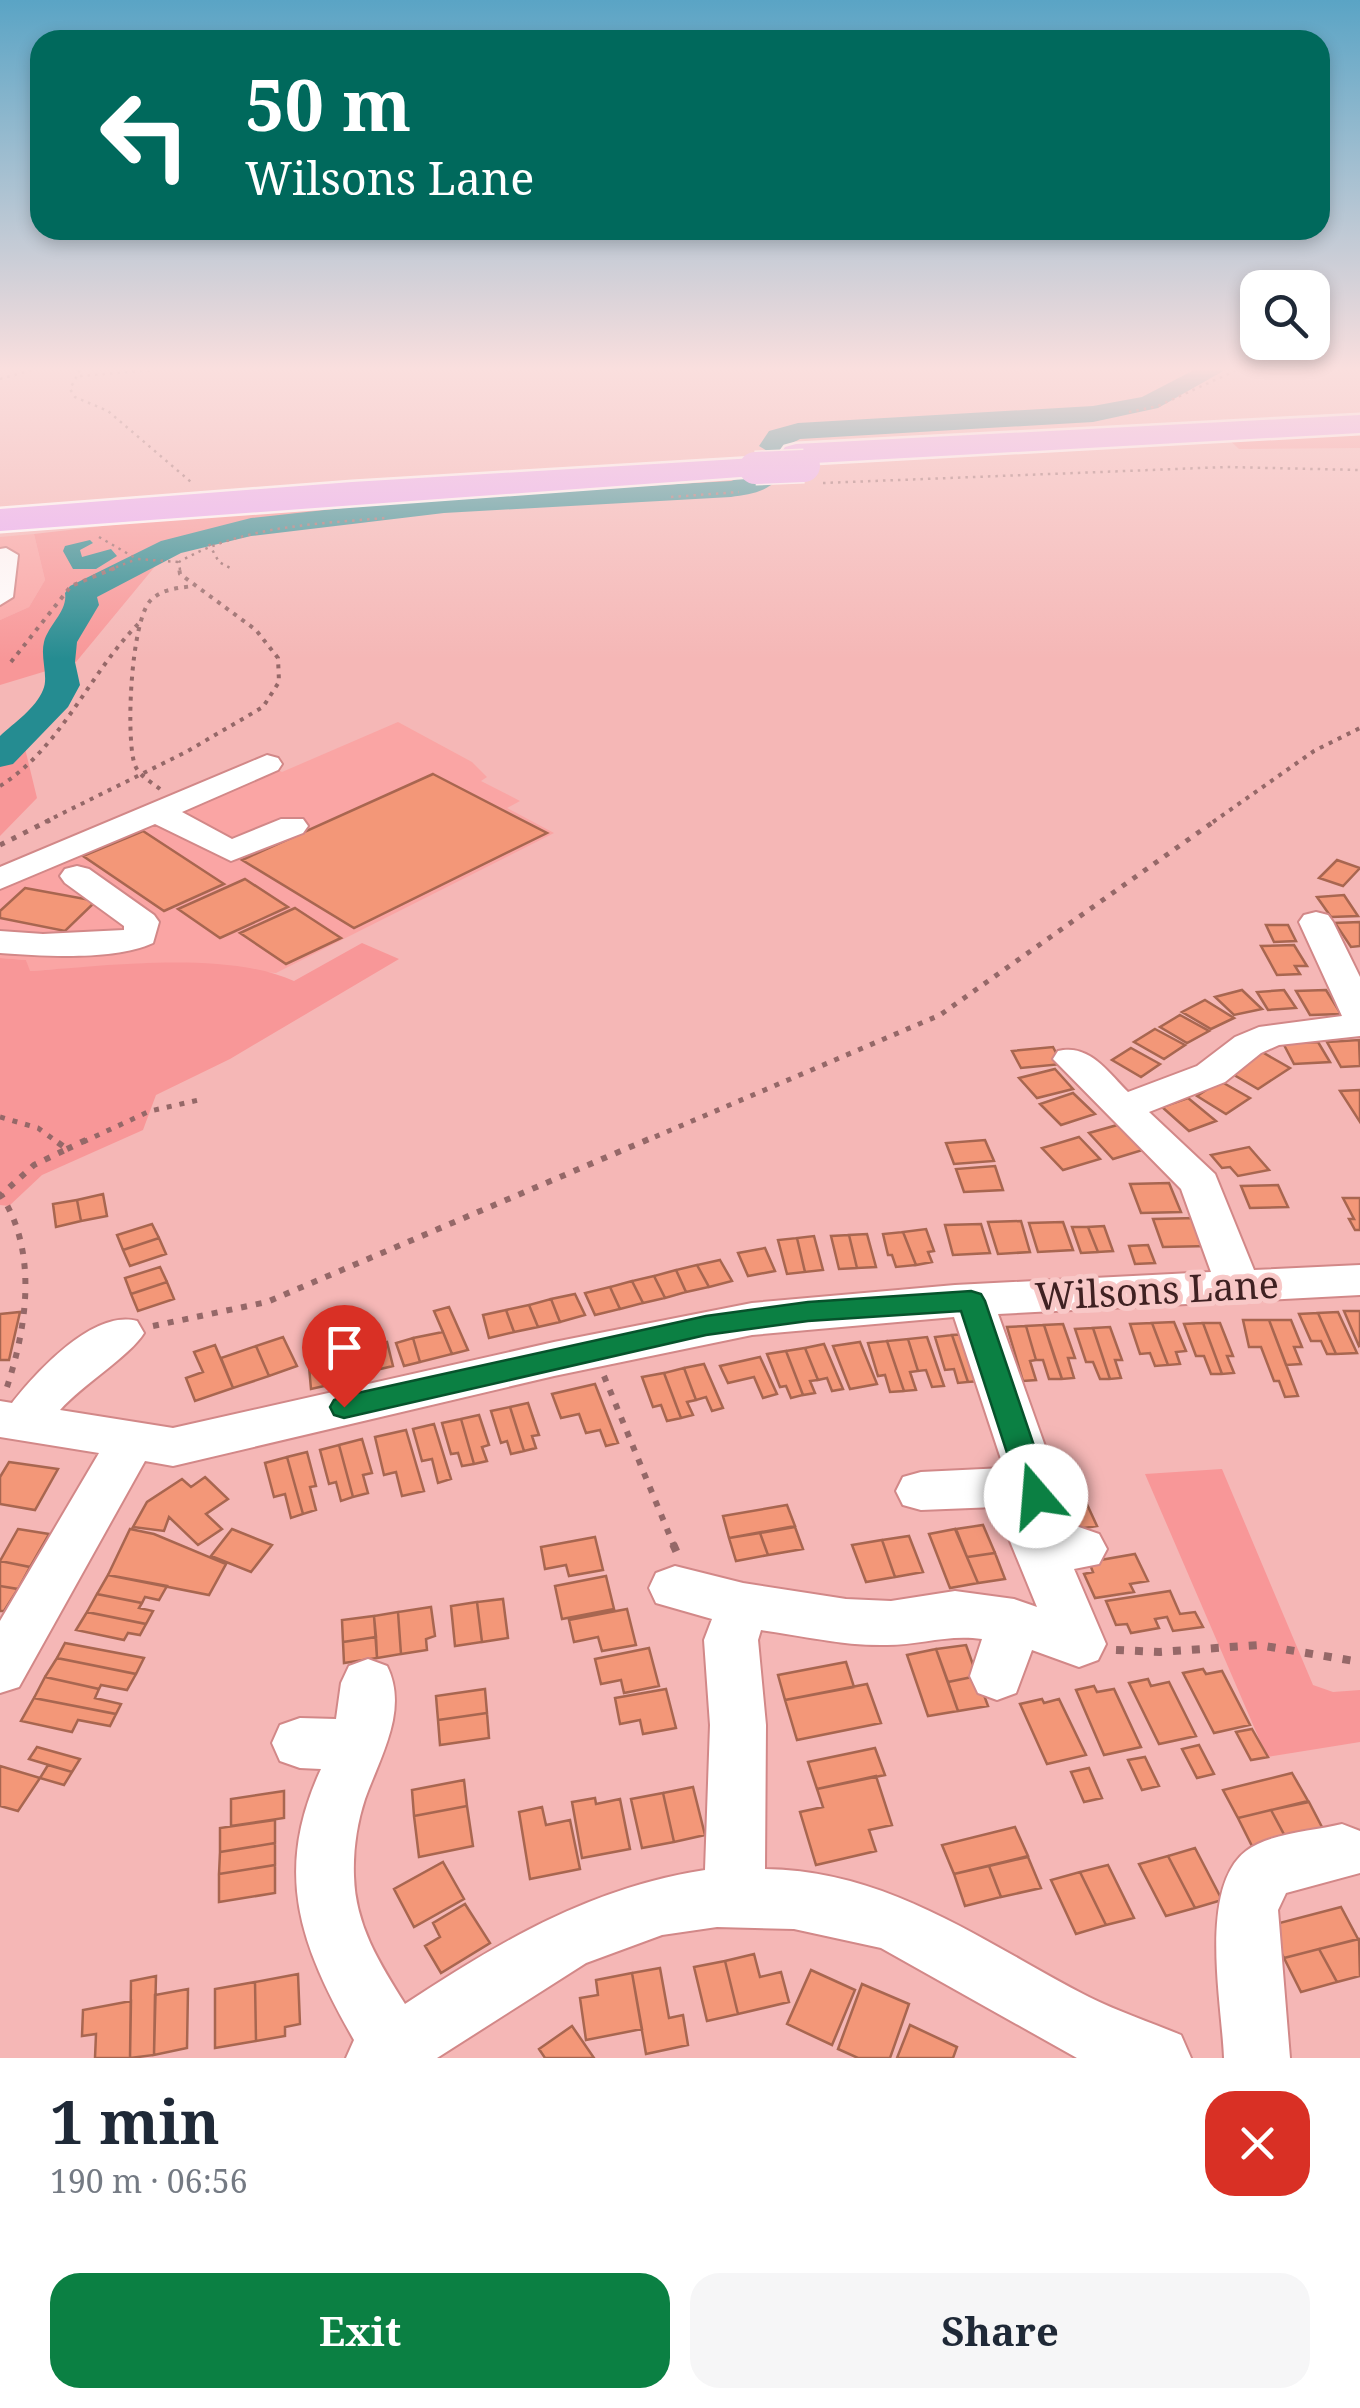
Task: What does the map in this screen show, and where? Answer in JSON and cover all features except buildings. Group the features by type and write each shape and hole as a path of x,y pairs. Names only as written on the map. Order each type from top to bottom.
{"highway":[{"path":"2,534 198,493 748,473 828,466"},
{"path":"803,468 887,466"},
{"path":"0,510 382,480 748,473"}],"street":[{"path":"0,597 2,534"},
{"path":"0,880 158,800 267,764"},
{"path":"158,800 226,851 292,826"},
{"path":"0,942 42,946 132,940 144,930 142,922 77,876"},
{"path":"1316,922 1353,1002"},
{"path":"1123,1108 1211,1074 1248,1045 1272,1035 1360,1025"},
{"path":"1072,1059 1200,1184 1238,1286"},
{"name":"Wilsons Lane","path":"8,1414 156,1447 197,1443 594,1350 752,1318 971,1301 1360,1280"},
{"path":"971,1301 1052,1536 1064,1546 1081,1548"},
{"path":"8,1414 120,1333"},
{"path":"0,1670 130,1443"},
{"path":"921,1491 1008,1487 1018,1498 1079,1644"},
{"path":"675,1588 743,1605 846,1621 891,1623 955,1613 1014,1621 1079,1644"},
{"path":"736,1895 738,1725 731,1640 743,1605"},
{"path":"997,1676 1014,1621"},
{"path":"368,1683 360,1745 334,1803 320,1881 331,1932 387,2053 534,1955 613,1917 668,1903 736,1895 825,1902 913,1931 1086,2029 1158,2058"},
{"path":"300,1743 360,1745"},
{"path":"1258,2058 1247,1910 1253,1886 1269,1869 1342,1852"}],"path":[{"path":"171,466 198,493"},
{"path":"803,468 1360,470"},
{"path":"654,498 748,473"},
{"path":"90,537 101,538 138,559 179,562 209,544 318,525 394,517"},
{"path":"209,544 219,562 232,569"},
{"path":"10,662 72,586 138,559"},
{"path":"0,845 186,752 263,707 279,682 278,658 256,630 180,574 179,562"},
{"path":"158,800 134,762 132,696 142,620 146,607 162,591 196,586"},
{"path":"0,786 22,775 46,750 100,667 142,620"},
{"path":"120,1333 268,1302 940,1015 1314,751 1360,728"},
{"path":"8,1414 24,1326 25,1290 13,1213 0,1195 34,1166 68,1148 159,1107 204,1099"},
{"path":"0,1117 38,1128 68,1148"},
{"path":"594,1350 676,1542 681,1570 675,1588"},
{"path":"1079,1644 1160,1652 1259,1646 1360,1662"}],"shaded area":[{"path":"765,477 750,486 731,489 444,505 322,517 201,537 171,547 76,662 0,685 0,620 29,607 45,580 34,534 313,502"},
{"path":"34,534 45,580 29,607 0,620 0,537"},
{"path":"398,722 472,762 487,777 481,781 520,801 507,808 554,833 276,973 152,963 29,971 26,960 0,958 0,879 267,764 282,772"},
{"path":"22,736 37,798 0,836 0,738"},
{"path":"362,943 399,959 230,1059 156,1095 143,1130 42,1175 9,1206 0,1205 0,958 26,960 30,971 200,963 266,971 294,981"},
{"path":"1222,1469 1313,1685 1333,1692 1360,1690 1360,1742 1267,1757 1145,1474"}],"water":[{"path":"90,540 93,543 80,550 82,557 111,549 117,556 96,569 73,569 63,551 65,546"}],"waterway":[{"path":"0,756 51,707 63,685 59,652 64,632 83,605 81,593 171,547 251,527 444,505 731,489 750,486 765,477"}],"route":[{"path":"344,1407 752,1318 971,1301 1036,1496"}]}
